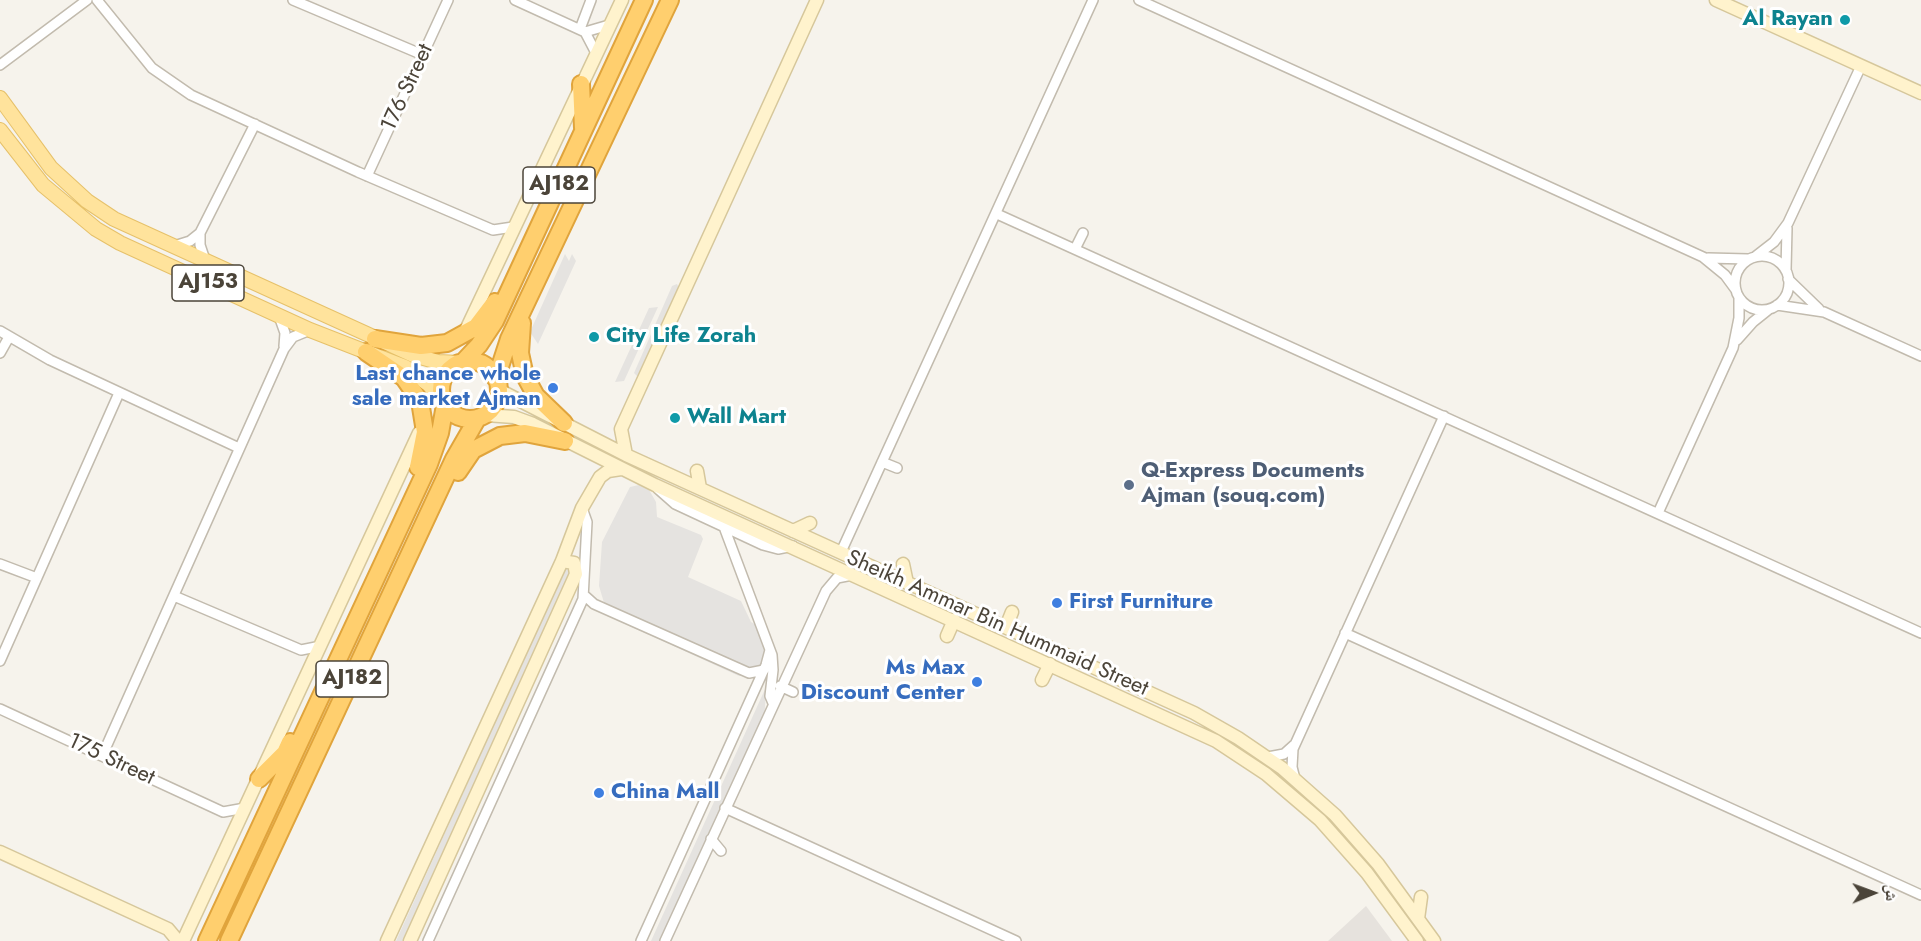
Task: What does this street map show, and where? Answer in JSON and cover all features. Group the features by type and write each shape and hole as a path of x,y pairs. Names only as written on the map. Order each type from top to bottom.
{"highway":[{"name":"AJ182","path":"461,363 487,334 513,285 644,0"},
{"name":"AJ182","path":"498,384 505,349 670,0"},
{"path":"581,84 584,133"},
{"path":"371,345 430,346 461,337 476,327 513,285"},
{"path":"524,307 520,353 525,376 536,396 564,423"},
{"path":"371,345 404,378 420,401 424,418 423,454 405,494 405,512"},
{"path":"461,363 483,364 498,384 496,404 482,417 459,417 444,402 444,378 461,363"},
{"name":"AJ182","path":"207,941 434,454 444,402"},
{"name":"AJ182","path":"229,941 460,447 482,417"},
{"path":"428,517 442,504 465,460 481,444 512,433 566,441"},
{"path":"259,779 285,753 305,717 315,708"}],"main road":[{"name":"AJ153","path":"0,98 40,155 74,190 114,219 206,262 371,345 413,372 444,402"},
{"name":"AJ153","path":"0,130 43,185 96,229 120,243 310,330 421,358 461,363"}],"street":[{"path":"1,62 87,0"},
{"path":"97,0 143,59 161,75 192,95 367,176 493,230 500,238 503,249"},
{"name":"176 Street","path":"367,176 448,0"},
{"path":"515,0 583,30 609,25"},
{"path":"591,0 583,30 596,53"},
{"path":"461,337 622,0"},
{"path":"626,455 621,429 816,0"},
{"path":"841,552 1093,0"},
{"path":"1139,0 1703,257 1725,275 1749,307 1796,306 1824,312 1921,356"},
{"path":"1716,0 1921,93"},
{"path":"298,1 421,58"},
{"path":"1658,513 1733,348 1738,328 1736,276 1752,258 1774,242 1788,223 1861,66"},
{"path":"206,262 200,245 200,233 252,123"},
{"path":"996,214 1921,633"},
{"path":"1733,348 1753,322 1774,307 1787,293 1784,251 1788,223"},
{"path":"493,230 513,227"},
{"path":"171,246 184,244 200,233"},
{"path":"1076,249 1083,233"},
{"path":"1703,257 1726,260 1752,258 1776,260 1824,312"},
{"path":"279,315 285,333 284,349"},
{"path":"102,756 284,349 293,337 310,330"},
{"path":"0,353 3,336 36,354 239,448"},
{"name":"Sheikh Ammar Bin Hummaid Street","path":"498,384 596,441 1194,713 1268,757 1295,779 1358,839 1434,941"},
{"path":"0,661 122,394"},
{"name":"Sheikh Ammar Bin Hummaid Street","path":"482,417 505,415 524,420 622,469 1200,733 1272,779 1311,811 1343,844 1412,938"},
{"path":"1295,779 1292,761 1296,743 1444,416"},
{"path":"183,941 403,471 424,418"},
{"path":"596,441 621,429"},
{"path":"592,455 597,480"},
{"path":"882,462 897,468"},
{"path":"387,941 562,561 582,508 597,480 608,471 622,469"},
{"path":"698,471 699,488"},
{"path":"655,484 675,504 768,547 778,549 793,546"},
{"path":"428,941 584,595 587,522 582,508"},
{"path":"793,531 810,523"},
{"path":"724,527 770,650 773,670 770,696 773,702"},
{"path":"410,941 576,574 574,562 562,561"},
{"path":"824,561 828,572 826,591"},
{"path":"903,564 907,583"},
{"path":"0,565 36,581"},
{"path":"665,941 780,686 826,591 837,578 854,575"},
{"path":"584,595 594,604 749,673 764,670"},
{"path":"174,596 301,650 321,646"},
{"path":"1005,627 1012,612"},
{"path":"947,636 954,620"},
{"path":"1346,633 1921,895"},
{"path":"301,650 311,667"},
{"path":"641,941 764,670 770,650"},
{"path":"1042,680 1050,664"},
{"path":"780,686 793,692"},
{"name":"175 Street","path":"0,709 223,812"},
{"path":"1268,757 1284,754 1296,743"},
{"path":"233,832 230,821 223,812 245,808"},
{"path":"725,808 1016,941"},
{"path":"711,839 721,851"},
{"path":"0,852 168,929 178,941"},
{"path":"1418,919 1421,897"},
{"path":"239,919 240,941"},
{"path":"168,929 190,925"}],"shaded area":[{"path":"565,254 569,261 572,254 576,261 538,344 530,332"},
{"path":"677,284 680,290 640,379 634,373 672,286"},
{"path":"658,307 624,381 615,382 649,308"},
{"path":"639,485 648,488 656,502 657,517 701,535 703,539 688,577 741,601 751,622 762,628 768,651 762,668 752,674 739,676 608,616 599,586 602,542 630,487"},
{"path":"565,568 571,573 404,941 396,941"},
{"path":"766,687 764,725 665,941 651,941"},
{"path":"1366,906 1392,941 1328,941"}],"place":[{"name":"Al Rayan","path":"1845,20"},
{"name":"City Life Zorah","path":"594,337"},
{"name":"Last chance whole sale market Ajman","path":"553,388"},
{"name":"Wall Mart","path":"675,418"},
{"name":"Q-Express Documents Ajman (souq.com)","path":"1129,485"},
{"name":"First Furniture","path":"1057,603"},
{"name":"Ms Max Discount Center","path":"977,682"},
{"name":"China Mall","path":"599,793"}]}
